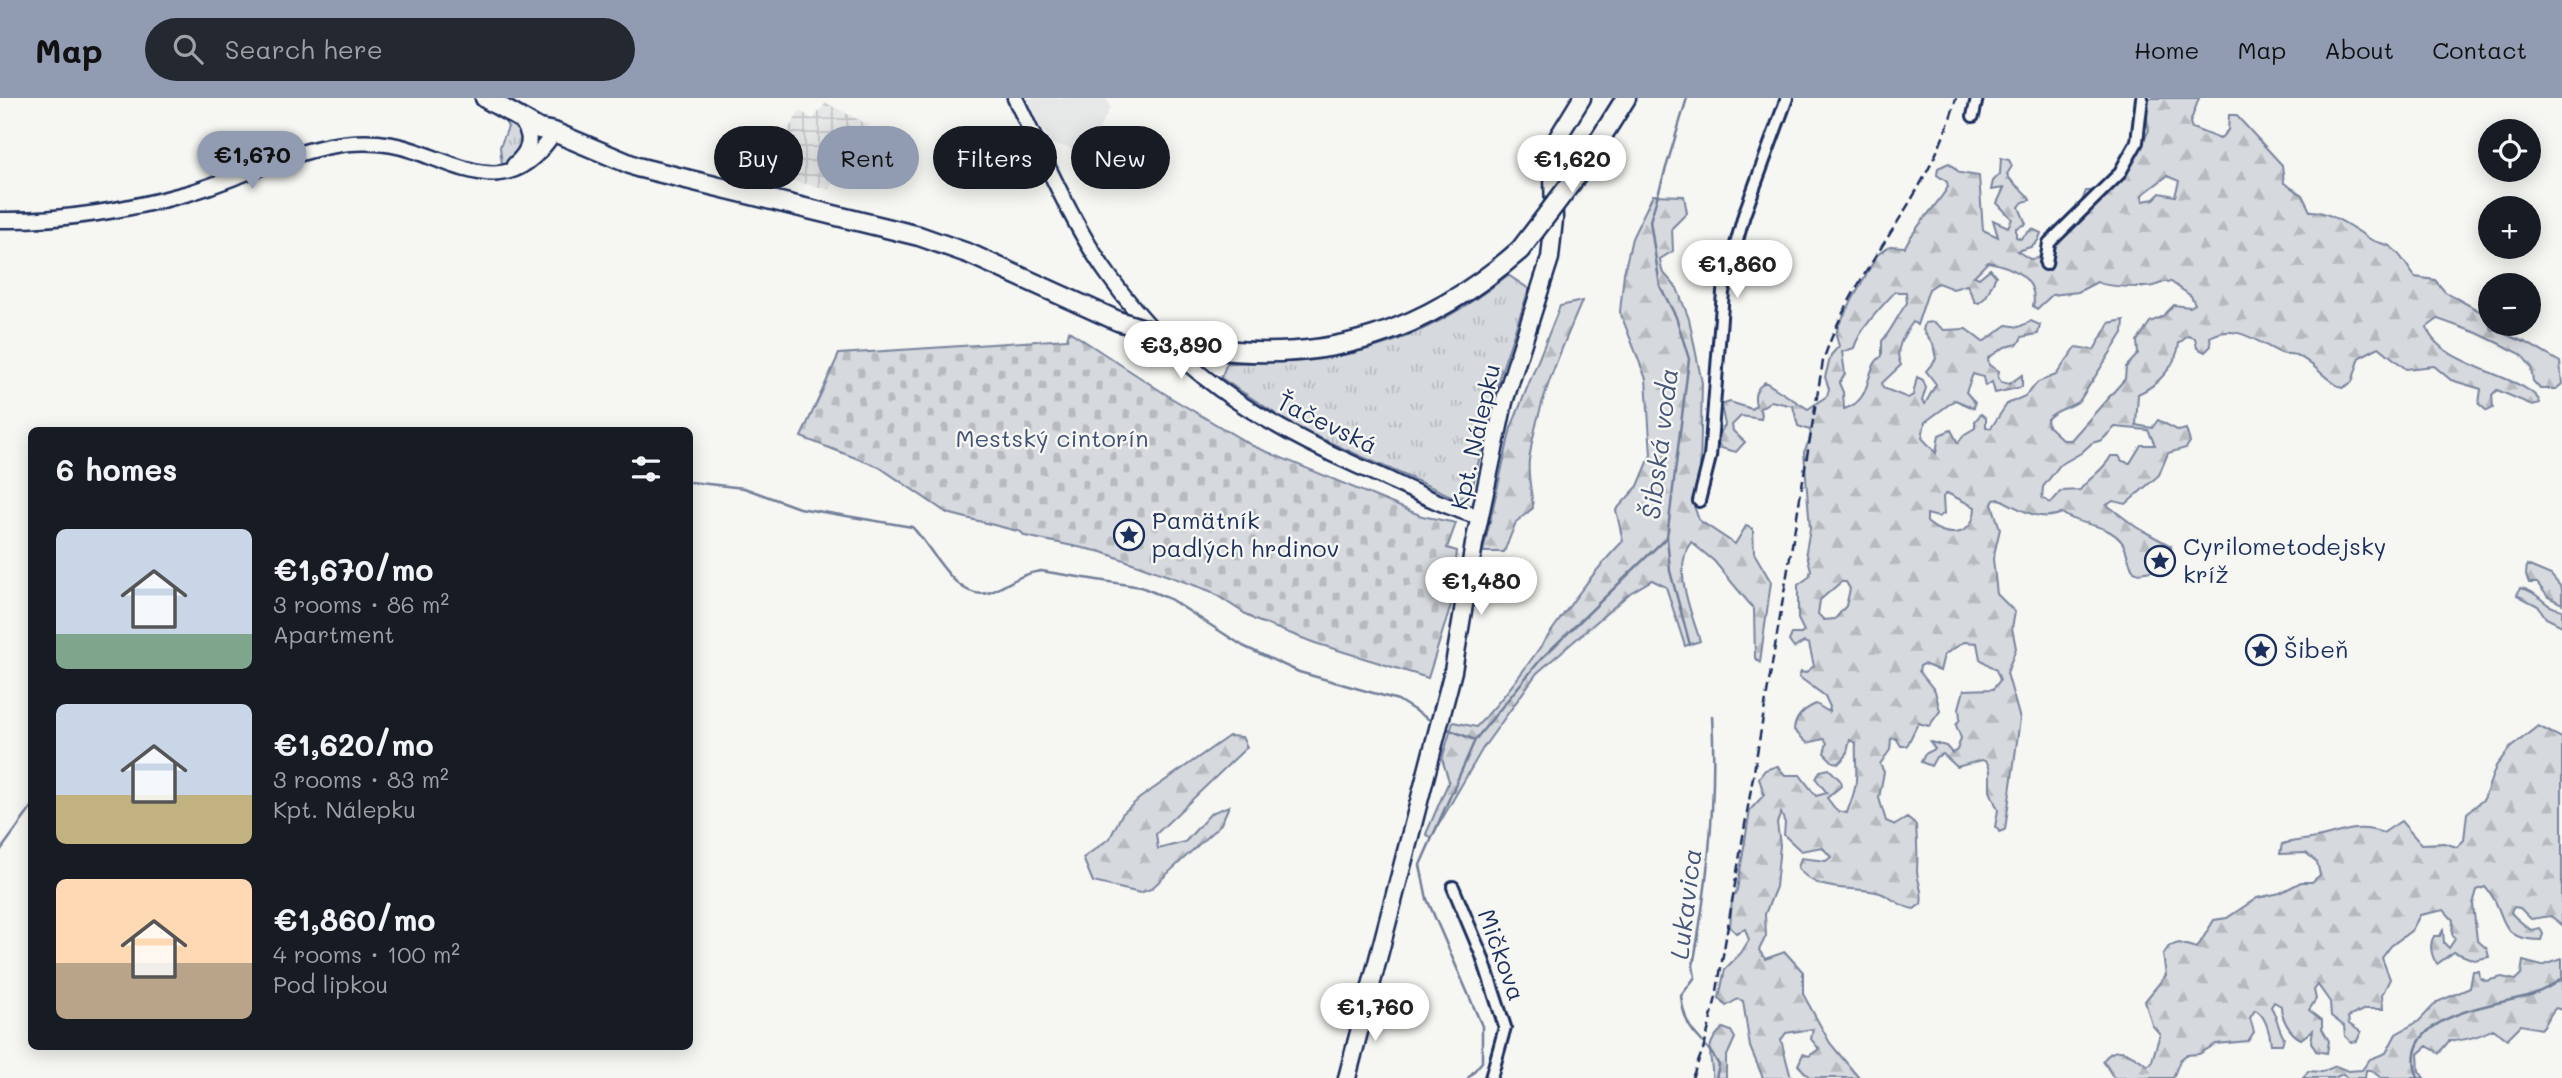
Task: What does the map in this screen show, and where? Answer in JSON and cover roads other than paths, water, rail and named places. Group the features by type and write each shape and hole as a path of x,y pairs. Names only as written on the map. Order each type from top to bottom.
{"main road":[{"path":"485,98 520,119 607,156 668,177 874,225 970,254 1118,321 1206,348 1269,354 1311,351 1352,343 1437,312 1466,294 1520,250 1578,174 1626,98"},
{"path":"506,98 543,120 554,132"},
{"name":"Kpt. Nálepku","path":"1347,1078 1443,708 1504,402 1544,281 1553,236 1554,153 1564,122 1582,98"}],"street":[{"name":"Ťačevská","path":"1015,98 1108,275 1157,335 1188,364 1236,403 1289,435 1480,517"},
{"path":"1699,501 1710,457 1723,292 1744,215 1787,98"},
{"path":"1973,116 1977,98"},
{"path":"2046,264 2049,243 2119,174 2137,142 2142,98"},
{"path":"505,173 528,149 528,130 520,119"},
{"path":"0,220 90,215 139,206 238,178 325,145 389,145 474,173 505,173 531,161 554,132"},
{"name":"Mičkova","path":"1453,887 1482,956 1505,1027 1491,1078"}],"waterway":[{"name":"Šibská voda","path":"1468,1078 1482,1062 1482,1026 1427,899 1420,865 1475,740 1541,659 1667,537 1689,359 1676,317 1660,286 1650,221 1687,98"},
{"path":"693,482 744,488 799,508 912,527 947,572 967,590 979,594 991,592 1021,577 1041,571 1141,587 1170,599 1243,646 1299,672 1398,700 1433,722"},
{"name":"Lukavica","path":"1667,537 1670,571 1690,645"},
{"name":"Lukavica","path":"1712,716 1712,811 1707,873 1693,966 1695,977 1681,996 1683,1010 1691,1028 1719,1065 1716,1078"},
{"path":"1445,728 1475,740"},
{"path":"0,851 28,812"},
{"path":"2418,1078 2415,1057 2420,1040 2433,1027 2471,1010 2532,994 2562,978"}],"railway":[{"path":"1692,1078 1705,1044 1716,997 1823,361 1854,293 1929,168 1944,135 1956,98"}],"place":[{"name":"Pamätník padlých hrdinov","path":"1129,535"},
{"name":"Cyrilometodejsky kríž","path":"2160,561"},
{"name":"Šibeň","path":"2261,650"}],"park label":[{"name":"Mestský cintorín","path":"1052,439"}]}
